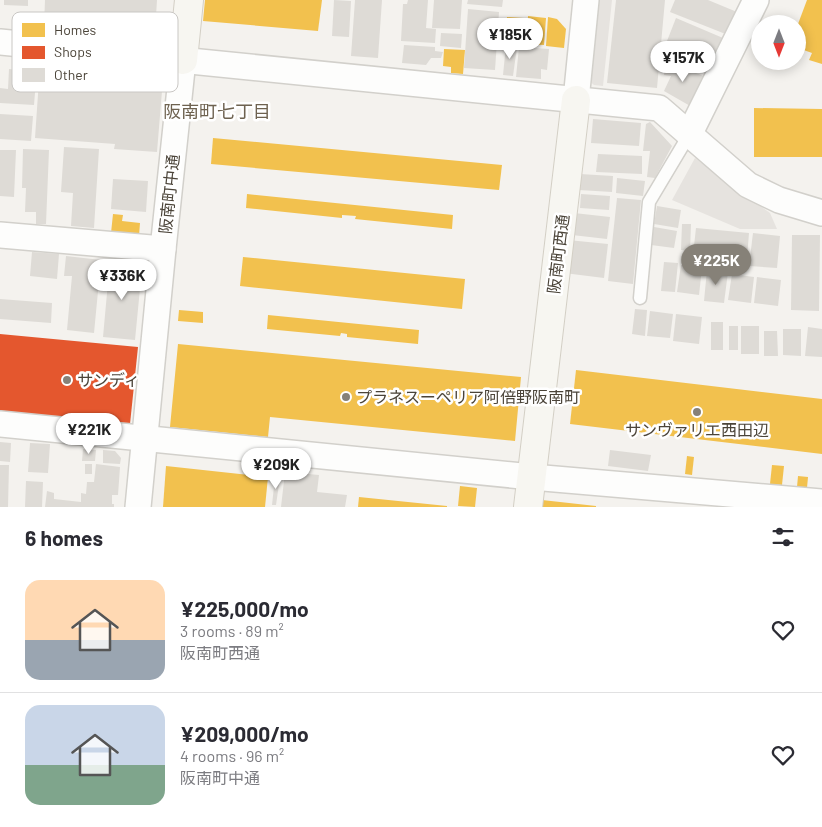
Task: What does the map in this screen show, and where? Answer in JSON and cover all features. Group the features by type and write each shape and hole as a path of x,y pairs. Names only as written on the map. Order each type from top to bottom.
{"street":[{"name":"阪南町中通","path":"138,507 162,250 190,0"},
{"name":"阪南町西通","path":"528,507 586,0"},
{"path":"689,136 756,0"},
{"path":"178,60 659,108 689,136 748,185 779,200 822,213"},
{"path":"0,235 162,250"},
{"path":"0,424 532,477 822,502"}],"lane":[{"path":"640,298 649,202 689,136"}],"shaded area":[{"path":"591,0 612,0 603,86 594,85 584,76"},
{"path":"695,158 770,213 777,229 740,229 672,200"}],"building: Homes":[{"path":"205,0 322,0 318,31 203,21"},
{"path":"807,0 822,0 822,64 809,60 812,53 806,51 806,15 801,15"},
{"path":"528,16 546,18 544,45 526,44"},
{"path":"507,17 524,18 522,46 505,45"},
{"path":"548,17 557,19 566,29 564,48 546,46"},
{"path":"444,49 465,50 463,74 451,73 451,67 443,66"},
{"path":"754,108 822,109 822,157 754,157"},
{"path":"213,138 502,165 499,190 211,164"},
{"path":"247,194 453,215 452,229 355,219 356,216 342,215 342,218 246,208"},
{"path":"113,214 123,215 122,221 140,223 139,236 111,233"},
{"path":"243,257 465,279 462,309 240,286"},
{"path":"179,310 203,312 203,323 178,321"},
{"path":"268,315 419,330 418,344 347,337 347,334 341,333 340,336 267,329"},
{"name":"プラネスーペリア阿倍野阪南町","path":"178,344 521,377 515,441 270,417 268,437 170,427"},
{"name":"サンヴァリエ西田辺","path":"576,370 822,399 822,454 570,424"},
{"path":"687,456 694,457 692,475 685,474"},
{"path":"772,465 784,466 782,485 770,484"},
{"path":"166,466 268,477 265,507 163,507"},
{"path":"798,476 808,477 807,488 797,487"},
{"path":"460,486 477,488 475,507 458,506"},
{"path":"359,497 447,506 447,507 358,507"},
{"path":"542,500 596,506 596,507 542,507"}],"building: Shops":[{"name":"サンディ","path":"0,334 138,347 130,424 0,413"}],"building: Other":[{"path":"4,0 28,0 28,6 4,5"},
{"path":"45,0 157,0 156,12 45,12"},
{"path":"334,0 351,1 349,37 332,36"},
{"path":"355,0 382,0 378,58 351,56"},
{"path":"408,0 428,0 426,28 436,29 435,43 401,41 403,4 407,4"},
{"path":"434,0 462,0 460,29 432,28"},
{"path":"468,0 503,0 502,7 467,4"},
{"path":"616,0 665,0 657,88 607,83"},
{"path":"675,0 708,0 737,12 728,35 670,12"},
{"path":"468,9 499,12 495,70 464,68"},
{"path":"676,18 723,38 714,61 667,41"},
{"path":"441,33 462,34 461,48 440,46"},
{"path":"404,45 435,47 435,51 443,52 441,58 431,58 426,65 402,63"},
{"path":"506,45 517,47 513,76 503,75"},
{"path":"519,47 549,49 547,70 541,69 541,79 516,77"},
{"path":"666,61 706,77 692,107 664,91 671,76 664,75"},
{"path":"9,69 12,69 12,92 35,92 34,105 0,103 0,88 8,89"},
{"path":"38,92 162,92 157,152 114,149 115,144 35,138"},
{"path":"0,114 33,116 31,141 0,139"},
{"path":"593,119 641,123 639,146 591,143"},
{"path":"650,122 672,146 655,178 647,177 650,151 643,151 646,124"},
{"path":"64,147 99,149 94,228 71,226 73,193 61,192"},
{"path":"23,149 49,150 46,224 36,224 36,212 25,212 26,188 22,188"},
{"path":"0,150 16,150 14,197 0,196"},
{"path":"598,154 642,156 642,174 596,172"},
{"path":"580,174 613,176 612,192 579,190"},
{"path":"617,178 645,181 643,196 616,193"},
{"path":"113,179 148,181 146,212 111,209"},
{"path":"581,194 610,196 609,210 580,208"},
{"path":"617,198 641,200 633,284 608,281"},
{"path":"657,206 681,210 678,228 654,224"},
{"path":"574,213 610,217 607,239 572,235"},
{"path":"682,224 691,224 690,251 681,250"},
{"path":"654,227 677,231 674,248 651,245"},
{"path":"696,228 749,233 747,258 721,256 722,248 694,246"},
{"path":"753,233 780,236 777,268 749,266"},
{"path":"792,235 820,235 819,311 791,310"},
{"path":"568,240 608,244 604,278 564,273"},
{"path":"32,252 59,254 57,279 30,276"},
{"path":"66,256 101,260 94,333 67,330 72,276 64,276"},
{"path":"110,260 132,263 131,267 142,268 135,340 103,337"},
{"path":"664,262 678,263 675,292 661,291"},
{"path":"681,265 702,268 699,295 677,292"},
{"path":"707,270 728,272 724,303 704,301"},
{"path":"732,274 754,277 751,303 728,300"},
{"path":"757,277 781,280 778,306 754,303"},
{"path":"0,299 52,303 51,323 0,319"},
{"path":"635,309 647,310 645,336 632,334"},
{"path":"650,311 673,314 670,338 647,336"},
{"path":"676,314 702,317 699,344 673,341"},
{"path":"711,322 723,322 723,350 711,350"},
{"path":"729,326 738,326 738,350 729,350"},
{"path":"741,326 759,326 759,354 741,354"},
{"path":"808,327 822,329 822,357 805,356"},
{"path":"783,329 801,329 801,356 783,355"},
{"path":"764,331 777,331 778,356 764,356"},
{"path":"0,442 11,443 10,462 0,461"},
{"path":"30,443 50,444 48,473 28,472"},
{"path":"83,449 96,450 95,461 82,461"},
{"path":"103,450 115,451 121,458 120,464 103,463"},
{"path":"610,450 651,455 648,471 608,466"},
{"path":"85,464 92,464 92,474 85,474"},
{"path":"96,464 120,467 118,495 112,495 114,507 45,507 47,491 54,493 54,499 81,502 81,493 86,494 87,482 94,482"},
{"path":"0,465 9,465 8,507 0,507"},
{"path":"285,472 319,475 317,492 347,495 345,507 281,507"},
{"path":"275,477 280,477 276,505 272,505"},
{"path":"26,481 43,482 42,507 25,507"}],"place":[{"name":"サンディ","path":"67,380"},
{"name":"プラネスーペリア阿倍野阪南町","path":"346,397"},
{"name":"サンヴァリエ西田辺","path":"697,412"}],"district":[{"name":"阪南町七丁目","path":"217,112"}]}
